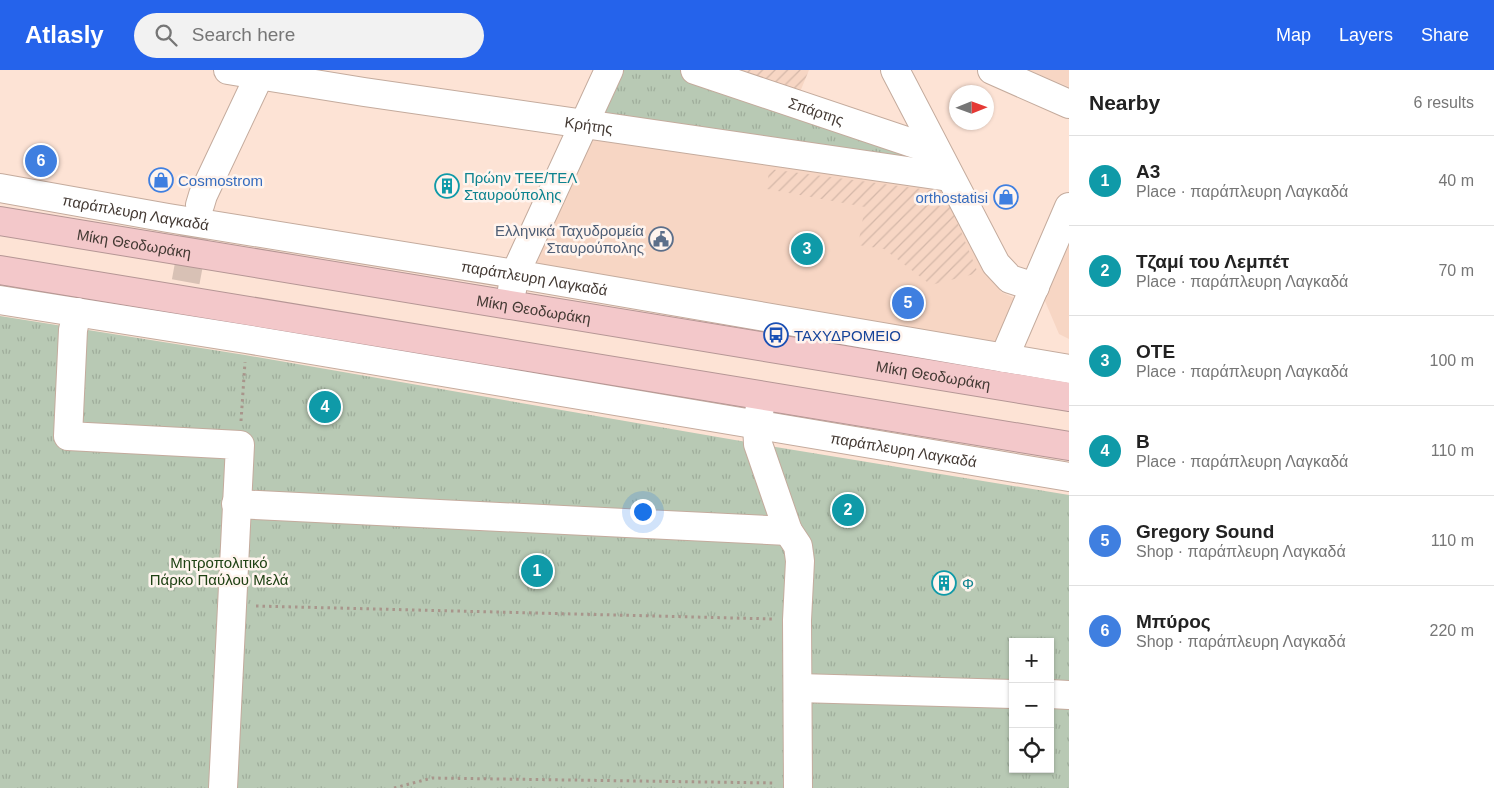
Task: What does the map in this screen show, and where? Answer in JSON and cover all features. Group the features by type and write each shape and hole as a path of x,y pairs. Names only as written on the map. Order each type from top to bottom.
{"highway":[{"name":"Μίκη Θεοδωράκη","path":"0,221 1069,397"},
{"path":"0,270 1069,446"}],"street":[{"name":"Κρήτης","path":"228,70 260,73 585,124 949,177"},
{"path":"510,304 515,274 610,70"},
{"name":"Σπάρτης","path":"695,70 936,151"},
{"path":"895,70 949,177 996,264 1010,279 1035,287"},
{"path":"992,70 1069,104"},
{"path":"200,205 260,73"},
{"name":"παράπλευρη Λαγκαδά","path":"0,188 1069,369"},
{"path":"1004,358 1069,207"},
{"name":"παράπλευρη Λαγκαδά","path":"0,300 246,339 1069,477"},
{"path":"77,312 73,330 68,436 240,445 223,788"},
{"path":"762,395 757,424 758,444 788,531 798,546 800,561 797,620 798,786"},
{"path":"236,504 788,531"},
{"path":"798,688 1009,694"},
{"path":"1054,694 1069,695"}],"path":[{"path":"240,445 246,339"},
{"path":"232,606 797,620"},
{"path":"394,788 432,778 798,786"}],"shaded area":[{"path":"734,70 809,70 800,92"},
{"path":"1028,70 1069,70 1069,87"},
{"path":"590,133 948,185 1001,292 1023,302 1003,343 525,263"},
{"path":"769,169 945,192 978,273 931,285 884,249 858,245 865,207 767,189"},
{"path":"1069,229 1069,339 1059,334 1042,294"}],"green space":[{"path":"609,70 695,70 936,151 949,177 585,124"},
{"name":"Μητροπολιτικό Πάρκο Παύλου Μελά","path":"0,316 245,355 758,444 1069,495 1069,788 0,788"}],"tunnel":[{"path":"178,323 200,205"}],"place":[{"name":"Μπύρος","path":"41,161"},
{"name":"Cosmostrom","path":"161,180"},
{"name":"Πρώην ΤΕΕ/ΤΕΛ Σταυρούπολης","path":"447,186"},
{"name":"orthostatisi","path":"1006,197"},
{"name":"Ελληνικά Ταχυδρομεία Σταυρούπολης","path":"661,239"},
{"name":"ΟΤΕ","path":"807,249"},
{"name":"Gregory Sound","path":"908,303"},
{"name":"ΤΑΧΥΔΡΟΜΕΙΟ","path":"776,335"},
{"name":"Β","path":"325,407"},
{"name":"Τζαμί του Λεμπέτ","path":"848,510"},
{"name":"Α3","path":"537,571"},
{"name":"Φ","path":"944,583"}]}
